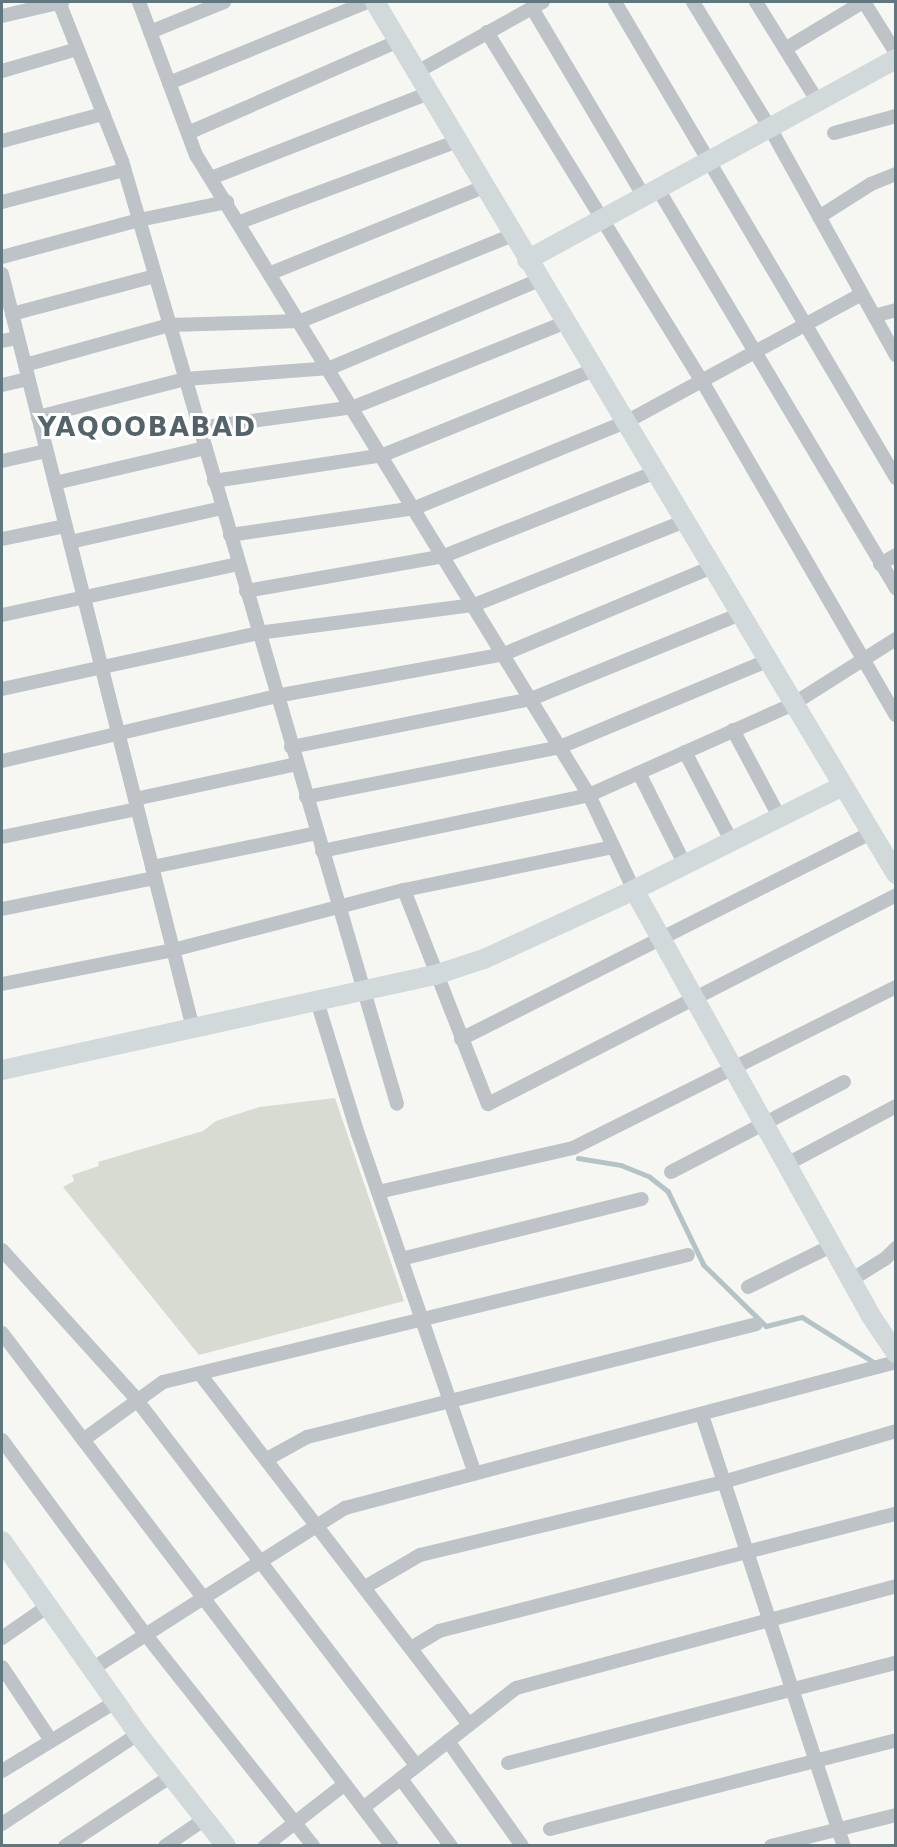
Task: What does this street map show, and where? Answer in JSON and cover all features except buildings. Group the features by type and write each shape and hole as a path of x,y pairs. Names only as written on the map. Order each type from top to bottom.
{"street":[{"path":"2,16 60,2 124,170 397,1104"},
{"path":"139,2 188,133 211,178 272,273 589,795 634,890 789,1164 851,1280 896,1353"},
{"path":"150,32 224,2"},
{"path":"169,83 367,2"},
{"path":"375,2 564,323 626,422 896,874"},
{"path":"615,2 896,478"},
{"path":"693,2 770,128 896,355"},
{"path":"785,49 864,2 896,52"},
{"path":"761,3 785,49 818,102"},
{"path":"417,72 537,5 896,589"},
{"path":"487,32 702,381 896,715"},
{"path":"188,133 399,41"},
{"path":"2,70 77,49"},
{"path":"527,260 896,59"},
{"path":"211,178 429,93"},
{"path":"2,141 103,114"},
{"path":"834,133 896,116"},
{"path":"240,222 458,141"},
{"path":"2,202 124,170"},
{"path":"819,217 871,184 896,174"},
{"path":"272,273 484,187"},
{"path":"2,257 139,220 227,202"},
{"path":"2,385 26,372 169,325 301,321 513,235"},
{"path":"2,274 193,1028"},
{"path":"12,314 155,276"},
{"path":"38,417 185,379 330,368 539,280"},
{"path":"230,536 415,508 626,422 862,294"},
{"path":"874,316 896,310"},
{"path":"199,428 354,407 564,323"},
{"path":"2,341 18,338"},
{"path":"214,481 383,455 593,370"},
{"path":"55,483 205,448"},
{"path":"2,460 46,451"},
{"path":"246,591 444,555 656,472"},
{"path":"70,542 222,507"},
{"path":"2,689 258,633 474,605 685,521"},
{"path":"2,539 65,525"},
{"path":"880,564 896,555"},
{"path":"2,615 238,564"},
{"path":"2,761 276,696 504,654 712,567"},
{"path":"291,747 531,699 740,614"},
{"path":"322,851 589,795 793,704 896,639"},
{"path":"306,797 560,747 767,661"},
{"path":"733,730 780,818"},
{"path":"685,752 732,842"},
{"path":"2,837 297,764"},
{"path":"639,773 685,865"},
{"path":"2,1070 435,975 484,959 634,890 842,787"},
{"path":"2,909 316,833"},
{"path":"461,1039 663,940 870,833"},
{"path":"2,984 173,950 404,890 614,847"},
{"path":"404,890 435,975 488,1104 896,895"},
{"path":"378,1192 573,1148 896,987"},
{"path":"317,1001 378,1192 475,1473"},
{"path":"672,1172 844,1082"},
{"path":"789,1164 896,1106"},
{"path":"401,1259 642,1199"},
{"path":"748,1287 833,1245"},
{"path":"851,1280 885,1260 896,1248"},
{"path":"2,1250 138,1402 262,1560 417,1766"},
{"path":"83,1440 163,1382 688,1255"},
{"path":"267,1459 307,1437 756,1324"},
{"path":"2,1333 392,1845"},
{"path":"92,1669 345,1508 896,1362"},
{"path":"200,1374 318,1524 469,1725"},
{"path":"702,1415 745,1555 844,1845"},
{"path":"365,1587 420,1555 723,1482 896,1431"},
{"path":"2,1440 146,1635 313,1845"},
{"path":"411,1648 439,1631 745,1555 896,1514"},
{"path":"2,1541 138,1734 226,1845"},
{"path":"363,1808 516,1688 896,1586"},
{"path":"2,1638 48,1606"},
{"path":"508,1763 791,1688 896,1663"},
{"path":"2,1667 50,1739"},
{"path":"2,1771 50,1739 115,1702"},
{"path":"2,1824 138,1734"},
{"path":"550,1829 896,1740"},
{"path":"448,1741 522,1845"},
{"path":"65,1845 171,1776"},
{"path":"401,1779 451,1845"},
{"path":"265,1845 345,1784"},
{"path":"771,1845 896,1815"},
{"path":"165,1845 205,1819"}],"shaded area":[{"path":"335,1098 404,1301 199,1355 63,1187 74,1181 72,1175 99,1166 98,1162 203,1131 216,1121 259,1107"}],"waterway":[{"path":"578,1158 621,1165 650,1177 668,1191 704,1265 766,1326 802,1317 872,1361"}],"district":[{"name":"YAQOOBABAD","path":"147,428"}]}
